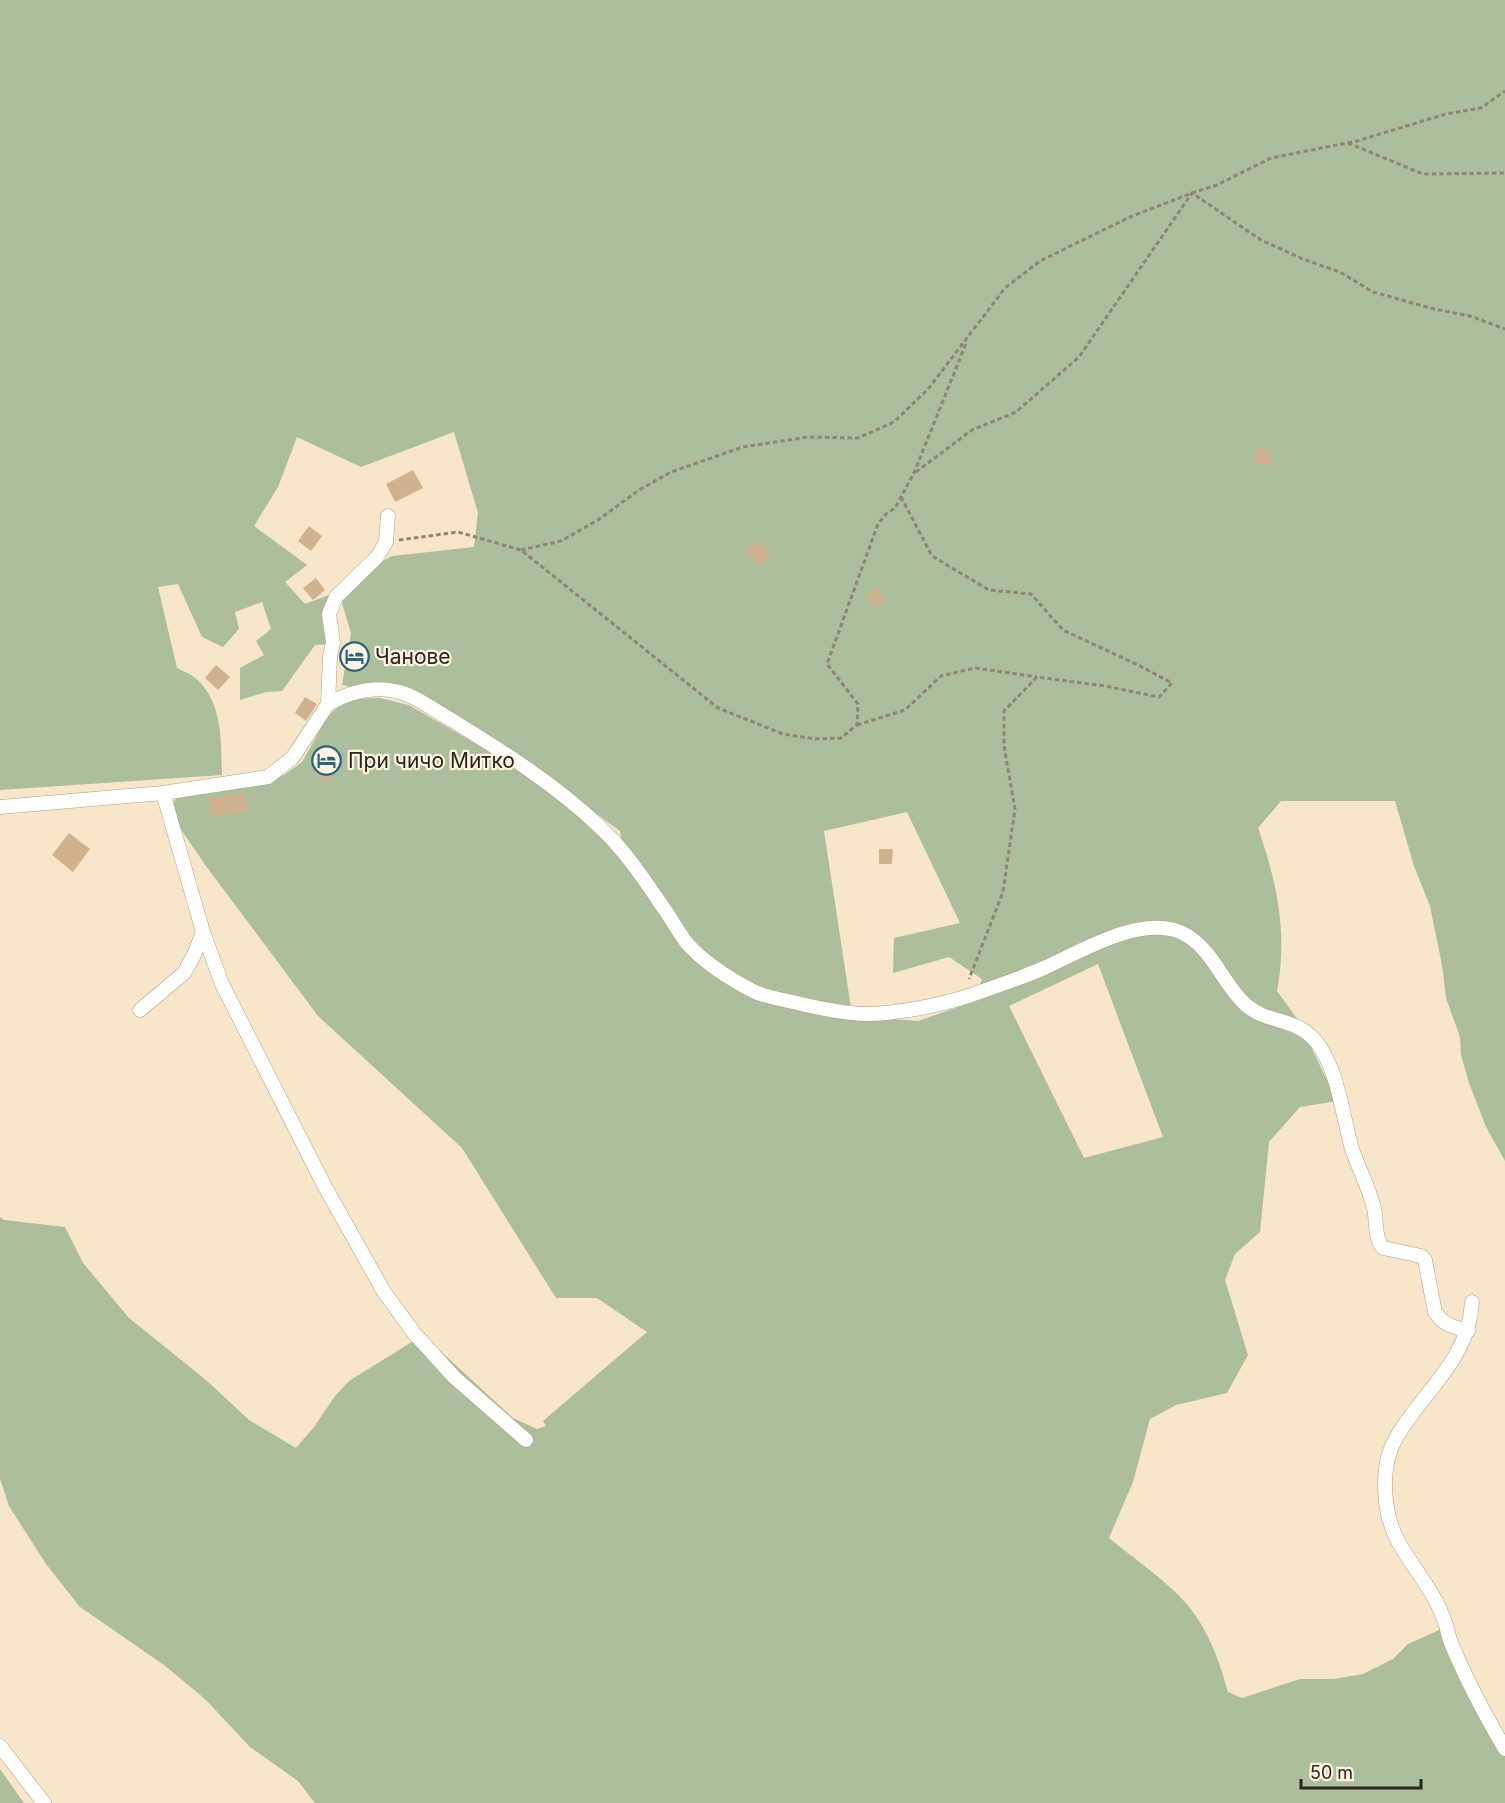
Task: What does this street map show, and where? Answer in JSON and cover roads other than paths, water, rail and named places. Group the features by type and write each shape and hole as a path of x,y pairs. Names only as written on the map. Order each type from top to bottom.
{"street":[{"path":"328,704 330,656 333,643 329,614 336,597 377,557 386,542 388,516"},
{"path":"0,807 163,793 268,777 293,757 328,704 344,695 367,690 396,691 423,703 482,738 561,795 603,830 630,859 687,943 719,971 757,994 815,1007 869,1014 910,1009 962,998 1041,969 1135,930 1163,927 1187,936 1213,959 1228,987 1248,1007 1264,1016 1287,1021 1297,1026 1318,1043 1331,1068 1352,1149 1373,1206 1378,1242 1383,1248 1421,1256 1425,1260 1435,1312 1439,1319 1446,1324 1468,1331"},
{"path":"163,793 203,932 222,984 324,1185 384,1292 414,1334 454,1377 526,1440"},
{"path":"140,1010 184,973 203,932"},
{"path":"1472,1302 1471,1321 1458,1352 1394,1441 1386,1476 1386,1499 1398,1542 1433,1597 1443,1617 1450,1641 1477,1698 1505,1749"},
{"path":"0,1746 44,1803"}],"place":[{"name":"Чанове","path":"354,657"},
{"name":"При чичо Митко","path":"327,761"}]}
